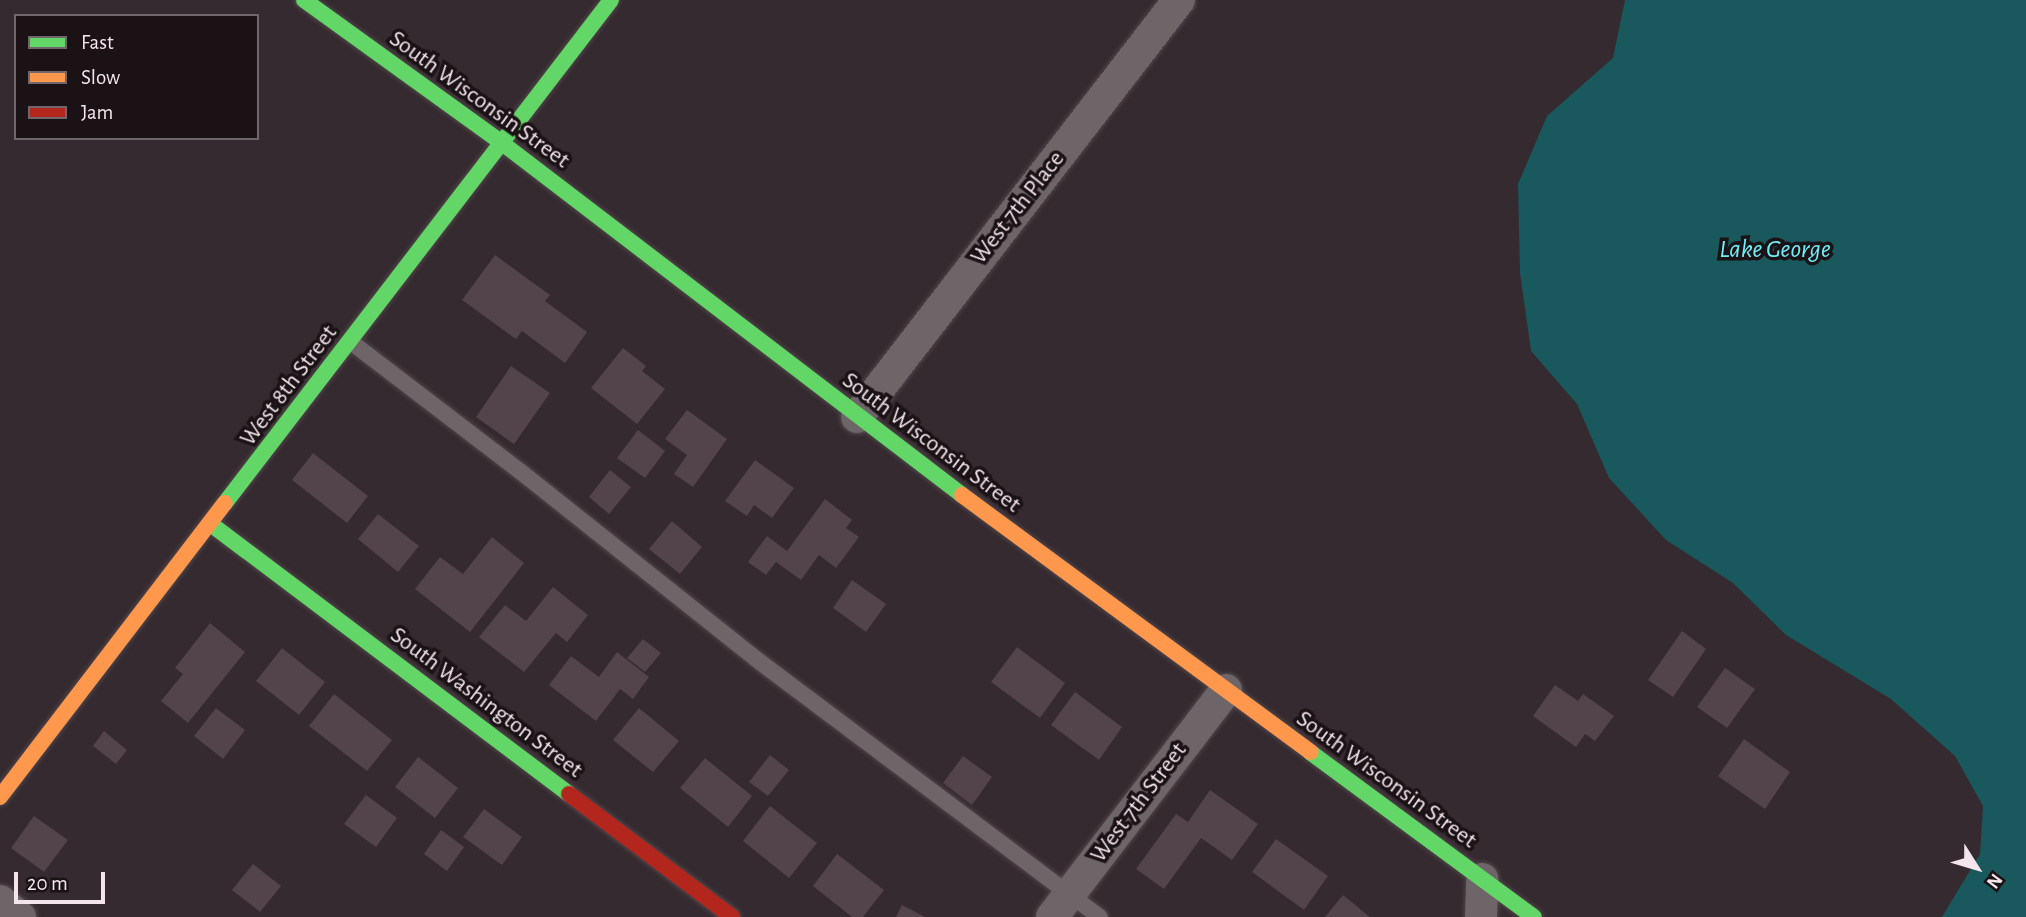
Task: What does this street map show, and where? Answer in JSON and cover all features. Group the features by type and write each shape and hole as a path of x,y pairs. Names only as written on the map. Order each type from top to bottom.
{"street":[{"name":"South Wisconsin Street","path":"304,0 502,143 857,416 1534,917"},
{"name":"West 8th Street","path":"0,797 212,525 611,0"},
{"name":"West 7th Place","path":"857,416 1179,0"},
{"name":"South Washington Street","path":"212,525 732,917"},
{"name":"West 7th Street","path":"1062,905 1226,690"},
{"path":"1481,917 1482,878"},
{"path":"0,901 20,917"}],"lane":[{"path":"351,342 521,471 1062,905 1100,917"}],"water":[{"name":"Lake George","path":"1625,0 2026,0 2026,917 1942,917 1980,854 1983,806 1955,756 1891,699 1786,635 1733,583 1666,540 1609,478 1577,404 1531,351 1520,273 1518,184 1547,116 1613,58"}],"building":[{"path":"495,255 550,295 545,301 587,332 565,363 522,331 516,339 462,300"},
{"path":"623,348 646,366 642,371 665,389 637,424 591,388"},
{"path":"511,366 550,393 514,444 476,417"},
{"path":"687,410 727,439 693,487 674,474 687,455 665,439"},
{"path":"638,430 665,451 645,478 617,458"},
{"path":"313,453 368,496 347,523 292,480"},
{"path":"755,460 794,488 772,518 754,505 747,516 725,501"},
{"path":"610,470 631,487 609,514 589,497"},
{"path":"825,499 852,520 846,528 859,537 836,568 819,555 801,580 776,562 766,575 748,562 767,536 787,551"},
{"path":"378,514 419,546 398,572 358,539"},
{"path":"672,521 702,547 680,574 649,549"},
{"path":"492,537 524,563 470,632 415,589 440,557 463,574"},
{"path":"852,580 886,604 866,632 833,608"},
{"path":"553,587 588,615 567,642 556,633 524,672 479,637 505,605 526,621"},
{"path":"210,623 245,652 188,723 161,701 183,674 175,668"},
{"path":"1682,631 1706,649 1673,697 1648,680"},
{"path":"643,639 661,653 645,672 627,658"},
{"path":"1017,647 1065,683 1040,718 991,682"},
{"path":"282,648 325,682 299,715 256,681"},
{"path":"617,652 649,677 633,699 620,689 596,721 549,685 571,656 599,677"},
{"path":"1725,668 1755,689 1727,728 1697,707"},
{"path":"1555,685 1578,701 1583,694 1614,716 1595,741 1585,734 1576,747 1533,716"},
{"path":"1075,692 1122,727 1099,760 1051,725"},
{"path":"334,694 392,740 367,771 309,726"},
{"path":"216,708 245,730 223,759 194,736"},
{"path":"639,708 679,741 653,772 613,740"},
{"path":"104,731 127,750 116,764 93,746"},
{"path":"1744,739 1790,772 1765,809 1718,776"},
{"path":"770,755 789,770 768,796 749,782"},
{"path":"963,756 992,777 972,805 943,783"},
{"path":"418,757 458,788 435,818 395,787"},
{"path":"705,758 752,796 728,827 680,788"},
{"path":"1210,790 1258,824 1232,860 1201,838 1164,889 1136,869 1176,814 1188,822"},
{"path":"366,795 397,818 376,847 344,824"},
{"path":"770,806 817,843 789,878 743,841"},
{"path":"484,809 522,837 502,865 463,837"},
{"path":"34,816 68,840 44,872 11,848"},
{"path":"441,830 464,847 447,871 424,854"},
{"path":"1276,839 1328,876 1304,910 1252,872"},
{"path":"837,854 884,890 863,917 852,917 813,886"},
{"path":"253,864 281,886 260,912 232,890"},
{"path":"1343,895 1370,917 1325,917"},
{"path":"902,905 925,917 896,917"}],"traffic: fast":[{"path":"304,0 502,143 962,495"},
{"path":"225,503 611,0"},
{"path":"212,525 569,794"},
{"path":"1310,752 1534,917"}],"traffic: slow":[{"path":"962,495 1310,752"},
{"path":"0,797 225,503"}],"traffic: jam":[{"path":"569,794 732,917"}]}
